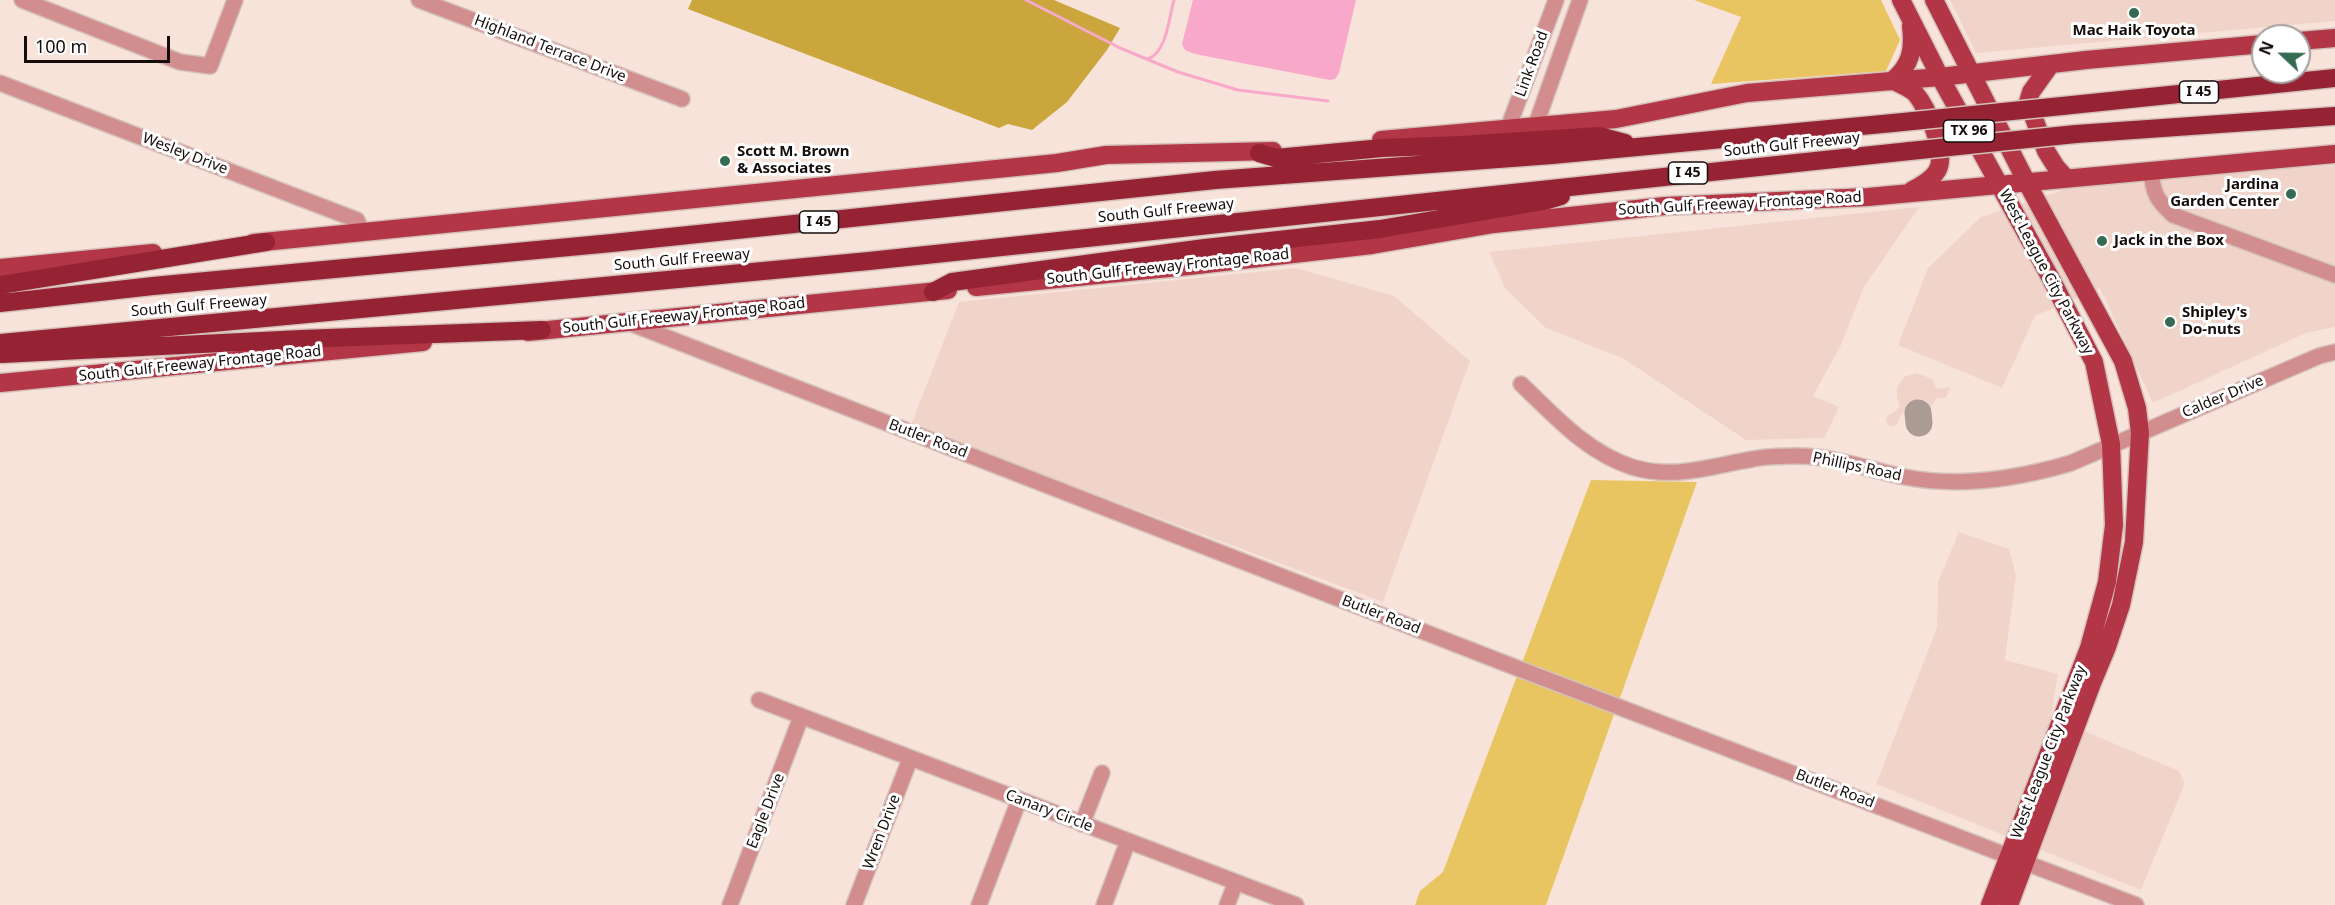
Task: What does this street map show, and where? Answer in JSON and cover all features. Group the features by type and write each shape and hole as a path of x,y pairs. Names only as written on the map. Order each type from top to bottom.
{"highway":[{"name":"South Gulf Freeway","path":"0,303 1215,180 1638,147 2335,78"},
{"name":"South Gulf Freeway","path":"0,343 869,261 2076,134 2335,116"},
{"path":"2266,121 2335,123"},
{"path":"1259,153 1276,158 1382,148 1461,146 1599,136 1638,147"},
{"path":"933,291 952,282 1205,248 1380,229 1544,201 1600,183"},
{"path":"0,285 266,242"},
{"path":"0,354 542,330"}],"main road":[{"name":"West League City Parkway","path":"1900,0 2094,362 2111,444 2114,525 2107,582 2089,648 2017,858 2009,905"},
{"name":"West League City Parkway","path":"1934,0 2026,182 2123,362 2137,408 2140,433 2134,542 2121,605 2108,647 2017,858 1990,905"},
{"path":"1893,81 1909,62 1914,45 1910,18"},
{"path":"2311,40 2335,38"},
{"path":"0,268 1057,163 1106,155 1259,153 1616,119 1748,93 1940,77 2251,45"},
{"path":"2051,64 2031,92 2028,102 2046,151 2056,167 2067,178"},
{"path":"1893,81 1914,92 1938,137 1941,162 1937,172 1924,184 1907,193"},
{"name":"South Gulf Freeway Frontage Road","path":"0,383 1201,265 1372,244 1494,224 1665,206 1866,197 2335,154"}],"street":[{"path":"22,0 180,62 210,66 235,0"},
{"name":"Highland Terrace Drive","path":"419,0 682,99"},
{"name":"Link Road","path":"1508,128 1556,0"},
{"name":"Link Road","path":"1535,127 1580,0"},
{"name":"Wesley Drive","path":"0,83 357,220 362,232"},
{"path":"2151,171 2152,188 2158,201 2173,215 2335,275"},
{"name":"Butler Road","path":"627,322 2136,905"},
{"name":"Calder Drive","path":"2111,444 2319,356 2335,352"},
{"name":"Phillips Road","path":"1521,384 1571,433 1590,447 1611,459 1657,472 1680,473 1754,458 1802,456 1831,459 1908,478 1948,481 1990,480 2029,475 2071,463 2111,444"},
{"name":"Canary Circle","path":"759,700 1296,905"},
{"name":"Eagle Drive","path":"730,905 801,717"},
{"name":"Wren Drive","path":"854,905 910,759"},
{"path":"1082,824 1102,773"},
{"path":"979,905 1019,800"},
{"path":"1104,905 1128,842"},
{"path":"1227,905 1236,882"}],"shaded area":[{"path":"692,0 1054,0 1120,28 1107,50 1067,102 1032,130 1008,124 999,128 688,9"},
{"path":"1193,0 1356,0 1339,73 1335,79 1330,80 1195,54 1185,50 1182,44"},
{"path":"1694,0 1881,0 1900,40 1886,71 1711,84 1741,17"},
{"path":"1950,0 2335,0 2335,21 2251,24 2251,28 1976,53"},
{"path":"2335,165 2335,327 2306,333 2153,403 2100,288 2035,316 2002,388 1898,345 1928,268 1981,217 2075,186"},
{"path":"1919,207 1864,287 1841,345 1813,396 1839,407 1824,438 1746,440 1624,359 1546,328 1505,288 1489,252"},
{"path":"1296,268 1394,296 1470,361 1383,602 911,425 959,302"},
{"path":"1917,373 1932,379 1937,389 1950,387 1946,398 1937,398 1930,408 1922,413 1922,422 1926,430 1925,433 1915,435 1912,429 1916,423 1914,414 1905,411 1900,416 1897,425 1892,427 1887,425 1886,419 1900,406 1897,387 1904,377"},
{"path":"1591,480 1697,482 1546,905 1415,905 1420,891 1443,872"},
{"path":"1959,532 2009,549 2016,576 2005,660 2058,674 2051,717 2179,771 2185,783 2141,890 1876,784 1937,628 1938,582"}],"waterway":[{"path":"1026,0 1120,48 1178,72 1238,90 1328,101"},
{"path":"1148,59 1154,55 1163,42 1174,0"}],"taxiway":[{"path":"1918,413 1919,423"}],"place":[{"name":"Mac Haik Toyota","path":"2134,13"},
{"name":"Scott M. Brown & Associates","path":"725,161"},
{"name":"Jardina Garden Center","path":"2291,194"},
{"name":"Jack in the Box","path":"2102,241"},
{"name":"Shipley's Do-nuts","path":"2170,322"}]}
